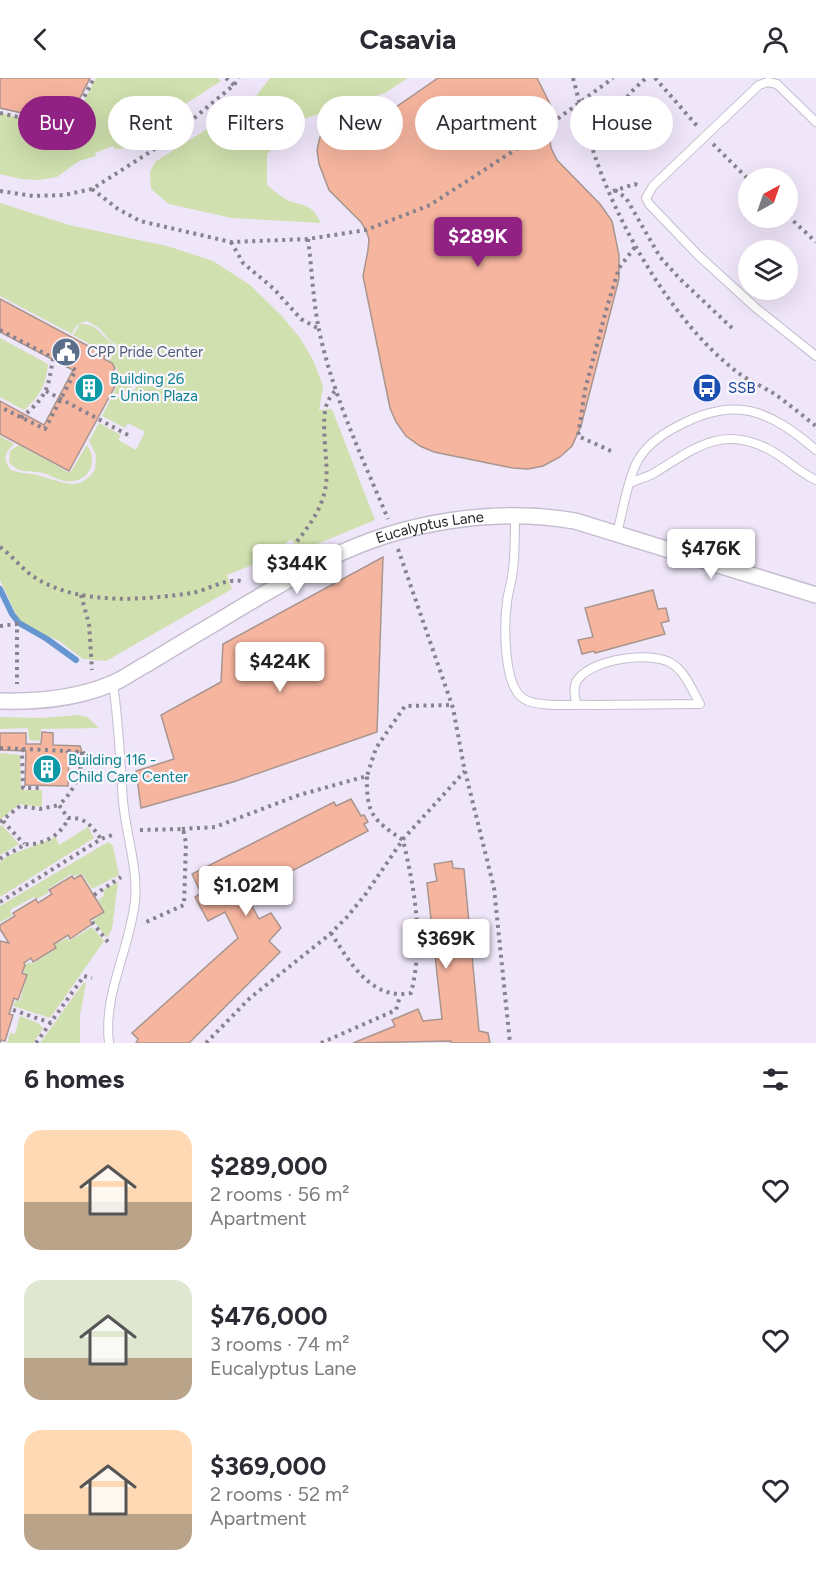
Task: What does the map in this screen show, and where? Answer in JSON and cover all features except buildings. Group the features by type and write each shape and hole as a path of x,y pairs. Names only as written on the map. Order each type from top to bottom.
{"street":[{"name":"Eucalyptus Lane","path":"0,701 53,700 90,692 113,684 328,559 394,534 432,524 474,518 515,515 564,519 816,595"}],"lane":[{"path":"816,122 777,84 768,82 759,85 649,191 646,198 649,204 698,255 756,308 816,356"},
{"path":"616,533 637,462 648,446 665,432 690,419 721,409 741,409 768,416 795,432 816,450"},
{"path":"630,483 654,474 694,448 711,441 733,439 764,446 816,480"},
{"path":"515,515 513,570 505,621 510,679 516,691 525,699 538,703 593,705 700,704 681,671 673,664 662,659 633,656 591,669 578,678 574,686 576,704"},
{"path":"109,1043 108,1012 112,990 131,927 136,884 123,802 119,721 113,684"}],"path":[{"path":"0,113 69,128 94,78"},
{"path":"226,78 234,85"},
{"path":"0,191 33,196 64,195 92,189 164,143 234,85 239,78"},
{"path":"573,78 578,96"},
{"path":"588,96 613,78"},
{"path":"628,96 646,78"},
{"path":"92,189 118,209 140,221 231,242 308,239 366,230 430,205 518,148 570,109"},
{"path":"593,150 635,247 673,305 737,372 776,395 816,426"},
{"path":"612,191 635,184 649,191"},
{"path":"612,191 626,198 660,257 732,328"},
{"path":"798,225 816,242"},
{"path":"308,239 319,330 342,410 394,534 452,705 465,771 494,888 510,1043"},
{"path":"231,242 243,263 273,288 301,319 319,330"},
{"path":"611,451 578,436 585,390 607,307 619,268 635,247"},
{"path":"0,330 76,370 45,429 0,407"},
{"path":"21,418 38,404 46,392 51,377 53,358"},
{"path":"284,559 308,528 326,486 328,460 325,416 327,402 336,390"},
{"path":"46,392 128,435"},
{"path":"0,547 37,579 81,595 147,598 195,592 237,579 245,582"},
{"path":"81,595 89,624 92,670"},
{"path":"0,626 17,624 18,702"},
{"path":"332,933 356,972 374,986 400,996 411,993 414,981 417,931 415,893 403,840 383,826 373,815 366,798 367,776 376,748 405,705 452,705"},
{"path":"0,748 82,752 94,760"},
{"path":"28,750 22,751 23,788 43,788"},
{"path":"68,818 65,825 55,835 46,841 30,844 24,844 1,822 20,806 40,809 59,805 79,777 82,752"},
{"path":"206,1043 249,998 332,933 365,895 403,840 465,771"},
{"path":"0,902 101,839 143,829 215,827 298,795 367,776"},
{"path":"59,805 68,818 83,820 91,825 101,839"},
{"path":"146,922 184,905 186,843 182,829"},
{"path":"0,859 20,849 24,844"},
{"path":"94,895 121,878"},
{"path":"92,922 108,942"},
{"path":"36,1043 84,976 92,978"},
{"path":"321,1043 396,1010 400,996"},
{"path":"13,1010 51,1023"}],"green space":[{"path":"96,78 218,78 221,81 194,98 194,96 108,96 108,148 95,153 96,156 79,161 57,177 38,180 0,174 0,113 18,117 18,150 96,150 96,96 86,96"},
{"path":"270,78 408,78 385,93 376,96 317,96 317,115 305,118 305,96 256,96"},
{"path":"206,130 206,150 271,150 267,154 267,185 287,200 311,209 321,223 232,218 169,204 151,189 150,172 155,162 174,150 194,150 194,137"},
{"path":"0,203 69,225 167,246 213,261 250,285 281,315 300,338 313,360 323,386 319,410 332,409 375,520 300,551 291,539 267,559 227,575 232,589 106,661 83,659 58,640 37,632 18,619 0,580 0,436 14,444 6,456 6,462 11,470 71,484 83,481 95,470 96,455 89,441 99,423 121,435 118,440 136,450 145,432 128,423 125,428 102,416 112,397 125,396 135,389 141,379 143,367 130,389 120,394 113,394 121,378 115,375 117,368 107,358 108,354 73,335 80,324 72,334 0,296","holes":["87,321 99,328 111,342 98,330 90,325 80,324","111,342 136,353 142,364 135,355"]},
{"path":"0,338 48,364 41,390 24,410 0,397"},
{"path":"19,445 70,473 87,445 91,452 92,465 85,476 73,481 62,480 43,473 21,471 9,462 10,451"},
{"path":"78,715 87,717 99,728 41,729 40,741 29,740 28,728 0,729 0,717 41,718"},
{"path":"0,753 20,755 21,790 42,790 42,807 19,804 0,820"},
{"path":"2,825 19,844 0,855 0,826"},
{"path":"88,827 94,838 0,897 0,862 8,856 56,837 59,845"},
{"path":"108,842 113,846 119,875 92,889 82,874 74,876 71,874 48,889 48,893 37,899 34,897 10,910 12,916 0,922 0,906"},
{"path":"118,882 112,929 107,938 93,920 105,912 98,900 104,896 103,890"},
{"path":"92,927 104,941 50,1018 13,1006 15,1001 20,1001 27,976 23,975 25,965 30,962 32,964 56,949 54,945 67,938 69,941"},
{"path":"84,982 86,983 80,1015 80,1043 40,1043"},
{"path":"20,1016 38,1023 43,1028 33,1043 7,1043 10,1033 15,1034"}],"waterway":[{"path":"0,589 19,623 47,639 76,660"}],"place":[{"name":"CPP Pride Center","path":"66,352"},
{"name":"Building 26 - Union Plaza","path":"89,388"},
{"name":"SSB","path":"707,388"},
{"name":"Building 116 - Child Care Center","path":"47,769"}]}
